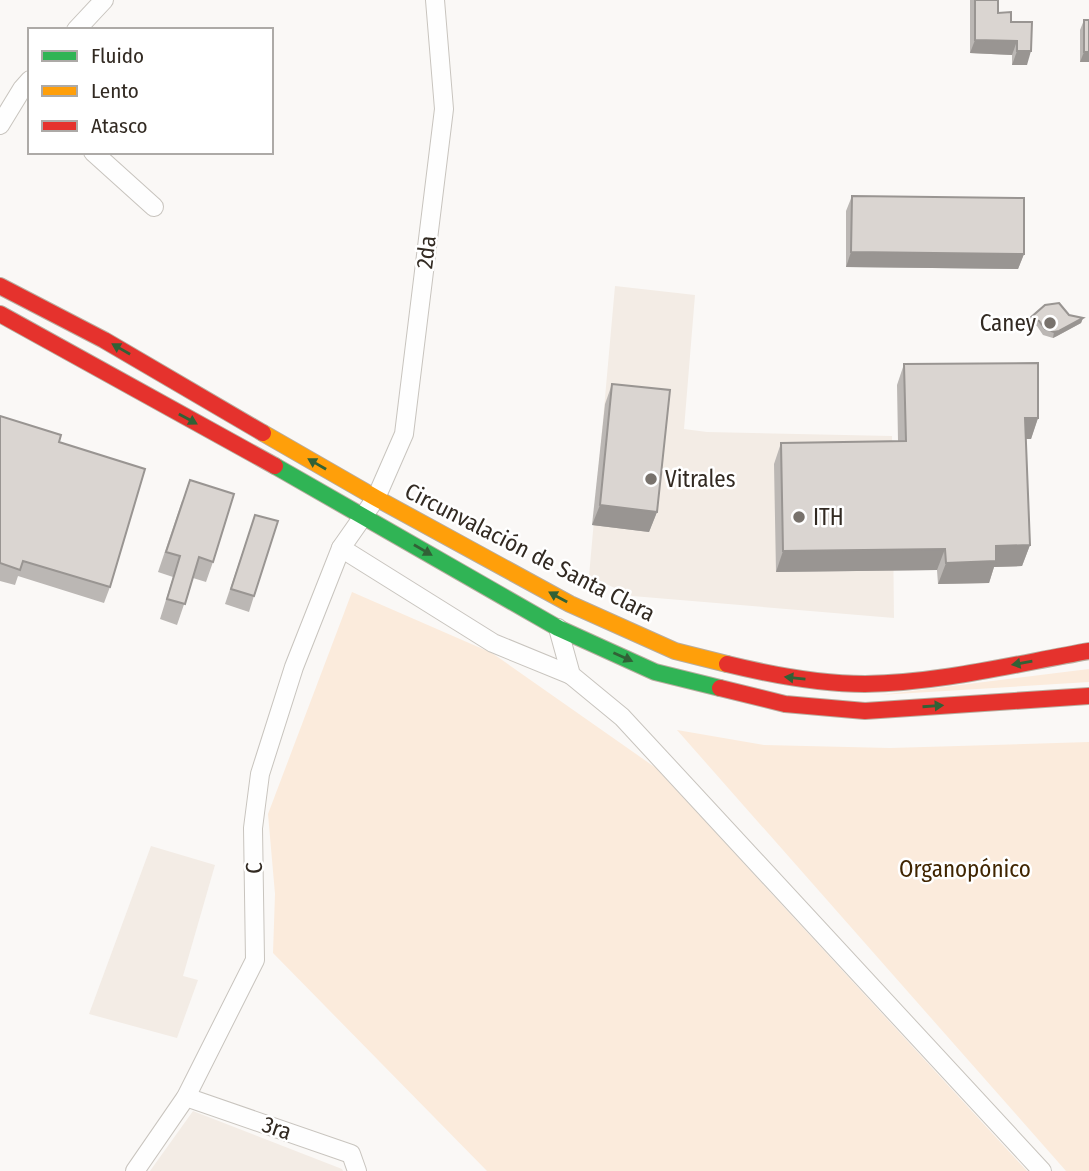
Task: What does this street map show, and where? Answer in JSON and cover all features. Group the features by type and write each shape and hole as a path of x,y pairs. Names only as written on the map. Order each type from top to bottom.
{"highway":[{"name":"Circunvalación de Santa Clara","path":"0,286 104,340 376,498 570,604 675,651 786,678 863,684 922,681 1089,651"},
{"name":"Circunvalación de Santa Clara","path":"0,314 558,628 655,672 785,704 865,711 1089,696"}],"street":[{"path":"78,28 104,0"},
{"name":"2da","path":"363,516 376,498 404,435 444,109 435,0"},
{"path":"0,125 27,89"},
{"path":"95,154 154,207"},
{"name":"C","path":"135,1171 186,1097 255,960 253,828 261,774 294,667 341,548 363,516"},
{"path":"341,548 493,643 571,675 622,717 1042,1171"},
{"path":"558,628 571,675"},
{"name":"3ra","path":"186,1097 351,1154 357,1171"}],"shaded area":[{"path":"615,286 695,295 684,429 707,432 892,436 894,618 632,596 589,576"},
{"path":"151,846 215,865 183,976 198,980 177,1038 89,1014"},
{"path":"193,1111 342,1169 343,1171 150,1171"}],"green space":[{"path":"352,592 492,653 656,768 1027,1171 487,1171 273,953 275,894 268,814"},
{"path":"1089,669 1089,682 880,695"},
{"name":"Organopónico","path":"677,730 764,745 890,748 1089,742 1089,1171 1066,1171"}],"building":[{"path":"975,0 998,0 998,13 1011,12 1011,22 1032,22 1031,51 1017,51 1017,41 975,40"},
{"path":"1084,20 1089,20 1089,52 1084,52"},
{"path":"852,196 1024,198 1024,254 851,252"},
{"name":"Caney","path":"1059,303 1069,315 1083,318 1054,332 1045,329 1039,321 1029,319 1045,305"},
{"path":"1038,363 1038,418 1025,418 1030,545 996,546 996,561 946,563 945,549 783,551 781,443 906,441 904,364"},
{"path":"612,384 670,390 657,512 600,505"},
{"path":"0,416 61,435 59,442 145,469 110,587 23,561 20,570 0,563"},
{"path":"190,480 234,494 213,562 199,557 185,604 167,599 180,556 166,552"},
{"path":"255,515 278,521 254,596 231,589"}],"traffic: fast":[{"path":"275,466 558,628 655,672 720,688"}],"traffic: slow":[{"path":"263,433 570,604 675,651 727,664"}],"traffic: jam":[{"path":"0,286 104,340 263,433"},
{"path":"0,314 275,466"},
{"path":"727,664 795,678 865,684 893,683 949,677 1089,651"},
{"path":"720,688 785,704 865,711 1089,696"}],"place":[{"name":"Caney","path":"1050,323"},
{"name":"Vitrales","path":"651,479"},
{"name":"ITH","path":"799,517"}]}
